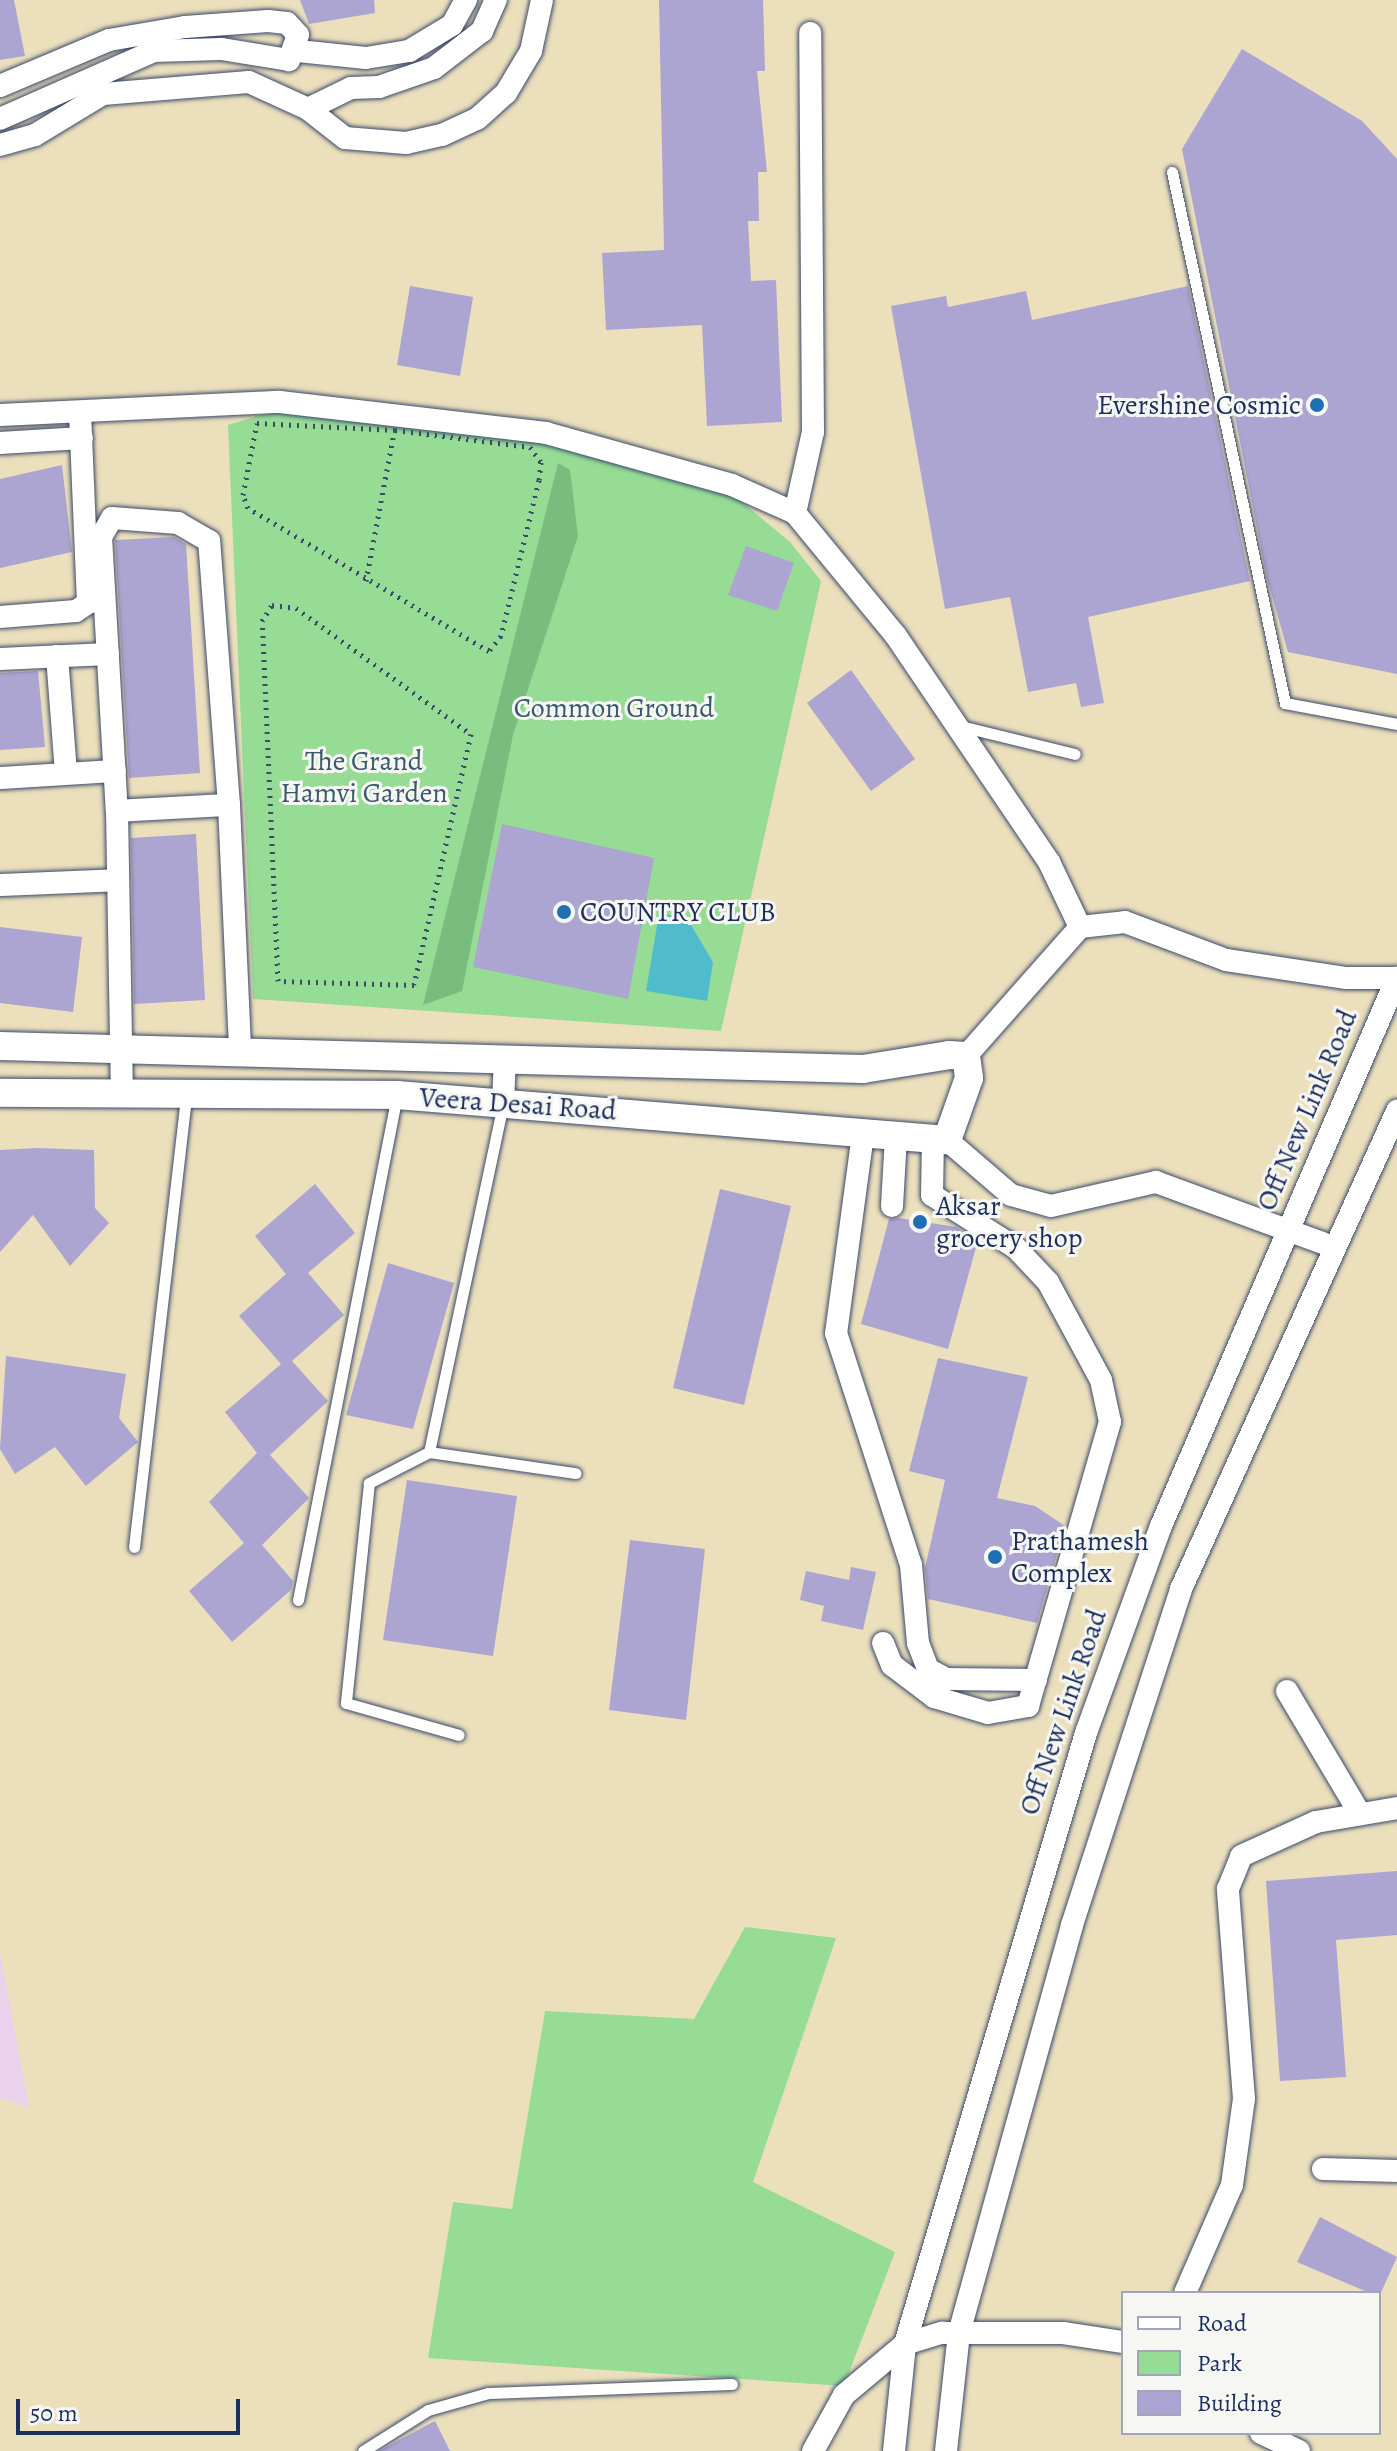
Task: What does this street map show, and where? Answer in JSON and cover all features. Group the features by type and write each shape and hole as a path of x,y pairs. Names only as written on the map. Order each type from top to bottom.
{"street":[{"path":"0,119 154,51 221,49 276,61 298,51 366,58 409,51 452,25 466,0"},
{"path":"308,109 351,88 379,87 434,68 482,31 496,0"},
{"path":"0,145 35,135 103,94 146,85 249,82 308,109 345,138 406,143 477,119 506,93 531,51 542,0"},
{"path":"0,86 109,40 228,20 287,23 298,51"},
{"path":"795,513 813,432 810,33"},
{"path":"0,415 280,402 546,433 732,485 795,513 896,636 1049,862 1080,927"},
{"path":"0,617 76,611 88,603 80,412"},
{"path":"0,443 82,438"},
{"path":"122,1093 117,811 104,525 112,518 202,531 229,805 240,1051"},
{"path":"0,659 108,654"},
{"path":"57,656 66,773"},
{"path":"0,778 115,771"},
{"path":"117,811 229,805"},
{"path":"0,885 117,880"},
{"path":"0,1046 863,1069 966,1056 1080,927 1125,922 1226,960 1347,978 1397,978"},
{"name":"Off New Link Road","path":"894,2451 905,2344 1086,1733 1161,1526 1397,978"},
{"path":"883,1643 909,1681 960,1707 1017,1713 1028,1706 1107,1442 1108,1398 1033,1264 932,1195 940,1140 967,1087 966,1056"},
{"path":"503,1103 505,1058"},
{"name":"Veera Desai Road","path":"0,1093 187,1091 397,1095 940,1140"},
{"path":"946,2451 959,2333 1072,1925 1181,1589 1397,1111"},
{"path":"863,1134 836,1333 911,1565 918,1643 928,1669 946,1679 1036,1680"},
{"path":"892,1206 896,1137"},
{"path":"940,1140 1011,1195 1051,1206 1156,1182 1334,1247"},
{"path":"1287,1691 1360,1814"},
{"path":"1186,2291 1232,2185 1244,2099 1228,1889 1241,1856 1316,1822 1397,1808"},
{"path":"1323,2169 1397,2171"},
{"path":"813,2451 844,2395 905,2344 959,2333 1063,2333 1121,2342"},
{"path":"1265,2435 1299,2451"}],"lane":[{"path":"1172,172 1285,703 1397,724"},
{"path":"956,725 1075,754"},
{"path":"134,1547 187,1091"},
{"path":"298,1600 397,1095"},
{"path":"429,1452 503,1103"},
{"path":"459,1735 346,1703 369,1483 429,1452 575,1473"},
{"path":"363,2451 428,2410 488,2393 732,2384"}],"path":[{"path":"257,423 395,430 530,447 541,462 501,636 489,651 366,581 248,508 246,481 257,423"},
{"path":"366,581 395,430"},
{"path":"272,605 296,608 471,734 414,985 278,981 262,621 272,605"}],"shaded area":[{"path":"0,1952 29,2108 0,2098"}],"green space":[{"path":"277,410 542,441 730,492 790,542 821,581 721,1031 253,999 228,425"},
{"path":"558,463 570,470 578,536 513,735 462,991 423,1005"},
{"path":"745,1927 836,1938 753,2182 895,2252 844,2386 428,2358 453,2202 512,2209 545,2011 694,2019"}],"water":[{"path":"659,914 686,917 713,962 707,1001 646,991"}],"building":[{"path":"0,0 14,0 25,56 0,60"},
{"path":"300,0 374,0 375,13 309,24"},
{"path":"659,0 763,0 765,71 757,71 767,172 758,172 759,221 748,221 751,281 776,280 782,422 707,426 702,325 606,330 602,253 664,250"},
{"name":"Evershine Cosmic","path":"1242,49 1362,121 1397,159 1397,674 1288,652 1267,578 1182,149"},
{"path":"410,286 473,297 460,376 397,365"},
{"path":"1188,286 1250,581 1088,617 1104,703 1081,707 1076,683 1028,692 1010,597 945,609 891,306 946,296 948,307 1026,291 1032,320"},
{"path":"62,465 72,552 0,568 0,479"},
{"path":"174,537 186,544 200,773 129,778 115,540"},
{"path":"746,546 794,563 777,611 728,595"},
{"path":"851,670 915,759 871,791 807,703"},
{"path":"38,671 45,747 0,750 0,673"},
{"name":"COUNTRY CLUB","path":"502,824 654,858 628,999 473,967"},
{"path":"196,834 205,1000 134,1004 131,838"},
{"path":"0,927 82,937 73,1012 0,1003"},
{"path":"0,1150 94,1150 95,1208 109,1223 70,1266 33,1215 0,1252"},
{"path":"315,1184 355,1233 308,1273 344,1315 292,1361 328,1401 270,1455 309,1498 262,1545 293,1581 291,1590 232,1642 189,1591 244,1543 209,1502 257,1453 225,1412 281,1364 239,1316 286,1274 255,1236"},
{"path":"720,1189 791,1206 744,1405 673,1388"},
{"path":"889,1219 956,1227 978,1240 948,1349 861,1324"},
{"path":"388,1263 454,1283 413,1429 346,1415"},
{"path":"6,1356 126,1374 119,1418 138,1442 86,1486 55,1447 15,1474 0,1449"},
{"path":"938,1358 1028,1377 997,1498 1035,1506 1065,1526 1037,1623 928,1599 925,1568 945,1480 909,1471"},
{"path":"407,1480 517,1496 493,1656 383,1640"},
{"path":"630,1540 705,1549 686,1720 609,1710"},
{"path":"851,1567 876,1572 863,1630 821,1621 824,1606 800,1600 806,1571 849,1580"},
{"path":"1397,1871 1397,1935 1336,1940 1346,2077 1280,2081 1266,1881"},
{"path":"1320,2217 1397,2257 1381,2293 1365,2291 1297,2262"},
{"path":"435,2421 450,2451 379,2451 386,2447"}],"place":[{"name":"Evershine Cosmic","path":"1317,405"},
{"name":"COUNTRY CLUB","path":"564,912"},
{"name":"Aksar grocery shop","path":"920,1222"},
{"name":"Prathamesh Complex","path":"995,1557"}],"park label":[{"name":"Common Ground","path":"614,708"},
{"name":"The Grand Hamvi Garden","path":"364,777"}]}
